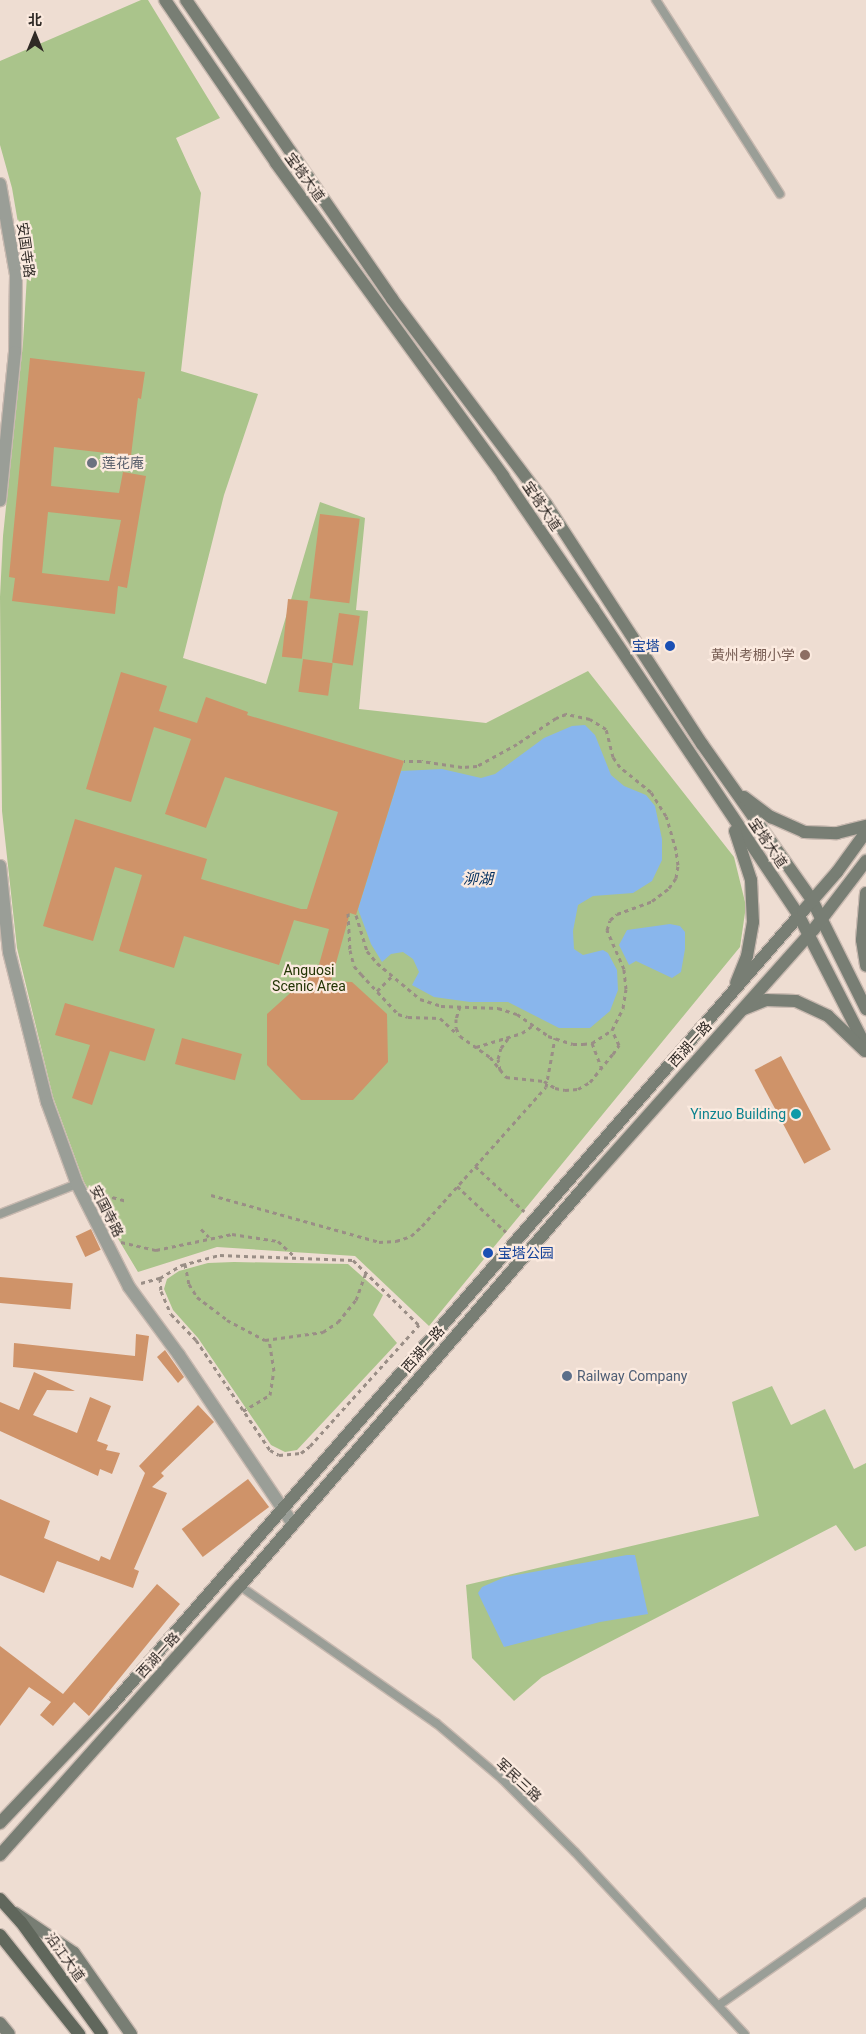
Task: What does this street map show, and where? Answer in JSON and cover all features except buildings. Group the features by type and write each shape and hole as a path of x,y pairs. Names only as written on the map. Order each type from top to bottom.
{"main road":[{"name":"宝塔大道","path":"165,0 276,163 503,476 799,916 866,1047"},
{"name":"宝塔大道","path":"186,0 392,299 546,504 702,744 812,900 866,1009"},
{"path":"734,789 772,817 804,832 837,833 866,826"},
{"path":"719,797 741,844 751,880 753,922 748,956 730,995"},
{"name":"西湖一路","path":"0,1823 112,1706 799,916 866,832"},
{"name":"西湖一路","path":"0,1855 240,1586 572,1200 822,919 866,861"},
{"path":"866,893 862,940 866,966"},
{"path":"741,1010 766,1000 796,1001 828,1016 866,1052"},
{"name":"沿江大道","path":"0,1899 102,2034"},
{"path":"9,1910 74,1953 131,2034"},
{"path":"0,1935 80,2034"},
{"path":"0,2023 9,2034"}],"street":[{"name":"安国寺路","path":"0,184 16,275 15,352 0,500"},
{"name":"安国寺路","path":"0,866 9,952 47,1102 78,1186 129,1287 179,1355 293,1524"}],"lane":[{"path":"656,0 780,194"},
{"path":"0,1214 78,1186"},
{"name":"军民三路","path":"240,1586 436,1723 502,1779 575,1852 745,2034"},
{"path":"718,2005 866,1902"}],"path":[{"path":"356,915 367,951 392,976 420,999 441,1006 498,1008 516,1014 532,1026 554,1038 573,1044 592,1043 612,1030 623,1008 626,989 624,969 607,930 610,920 617,914 652,901 669,888 676,878 678,865 672,832 666,816 651,792 620,767 613,757 606,729 601,724 590,719 566,714 477,766 462,767 421,761 404,762"},
{"path":"348,913 350,950 354,966 398,1014 408,1017 440,1018 460,1036 490,1057 506,1077 533,1079 565,1090 578,1089 590,1082 618,1046 612,1030"},
{"path":"377,991 392,976"},
{"path":"460,1006 456,1019 456,1028 460,1036"},
{"path":"475,1047 522,1033 532,1026"},
{"path":"501,1072 498,1058 501,1048 510,1037"},
{"path":"210,1195 379,1242 396,1241 411,1236 548,1083 554,1038"},
{"path":"592,1043 601,1067"},
{"path":"475,1166 535,1221"},
{"path":"78,1186 126,1200"},
{"path":"457,1186 516,1242"},
{"path":"201,1229 209,1237"},
{"path":"104,1236 130,1245 156,1250 209,1237 232,1234 255,1236 278,1241 293,1256"},
{"path":"129,1287 160,1278 185,1264 220,1255 293,1256 353,1260 432,1338"},
{"path":"185,1264 189,1284 197,1297 227,1320 248,1332 269,1340 323,1332 338,1322 356,1300 366,1272"},
{"path":"160,1278 160,1291 171,1314 196,1340 270,1450 279,1455 301,1454 419,1325"},
{"path":"243,1411 270,1395 274,1371 269,1340"}],"green space":[{"name":"Anguosi Scenic Area","path":"141,0 148,0 220,118 176,138 201,193 181,371 258,394 224,495 183,658 266,684 320,502 365,518 356,610 368,611 359,709 486,723 588,671 734,857 746,906 740,947 429,1326 355,1256 217,1247 138,1272 84,1182 53,1097 17,948 2,811 0,597 3,536 23,343 27,275 12,188 0,145 0,61"},
{"path":"208,1263 348,1264 383,1295 373,1315 397,1343 297,1450 285,1452 271,1445 198,1338 173,1310 164,1289 167,1279 179,1271"},
{"path":"772,1386 791,1425 825,1409 854,1469 866,1463 866,1546 855,1551 836,1525 542,1677 514,1701 472,1658 466,1585 759,1516 732,1402"}],"water":[{"name":"泖湖","path":"585,725 595,735 611,775 624,786 646,795 655,806 662,839 662,860 652,881 633,893 593,896 578,905 573,931 574,949 583,955 603,950 608,953 617,970 618,990 610,1011 590,1028 559,1028 508,1002 470,1002 434,997 412,985 419,972 413,959 403,952 391,954 382,962 371,944 358,909 401,771 442,769 481,778 495,774 544,738 572,726"},
{"path":"670,924 680,926 685,932 685,949 681,972 672,978 636,961 629,965 619,945 627,930"},
{"path":"635,1555 648,1614 600,1622 504,1647 478,1593 482,1587 505,1577"}],"place":[{"name":"莲花庵","path":"92,463"},
{"name":"宝塔","path":"670,646"},
{"name":"黄州考棚小学","path":"805,655"},
{"name":"Yinzuo Building","path":"796,1114"},
{"name":"宝塔公园","path":"488,1253"},
{"name":"Railway Company","path":"567,1376"}]}
